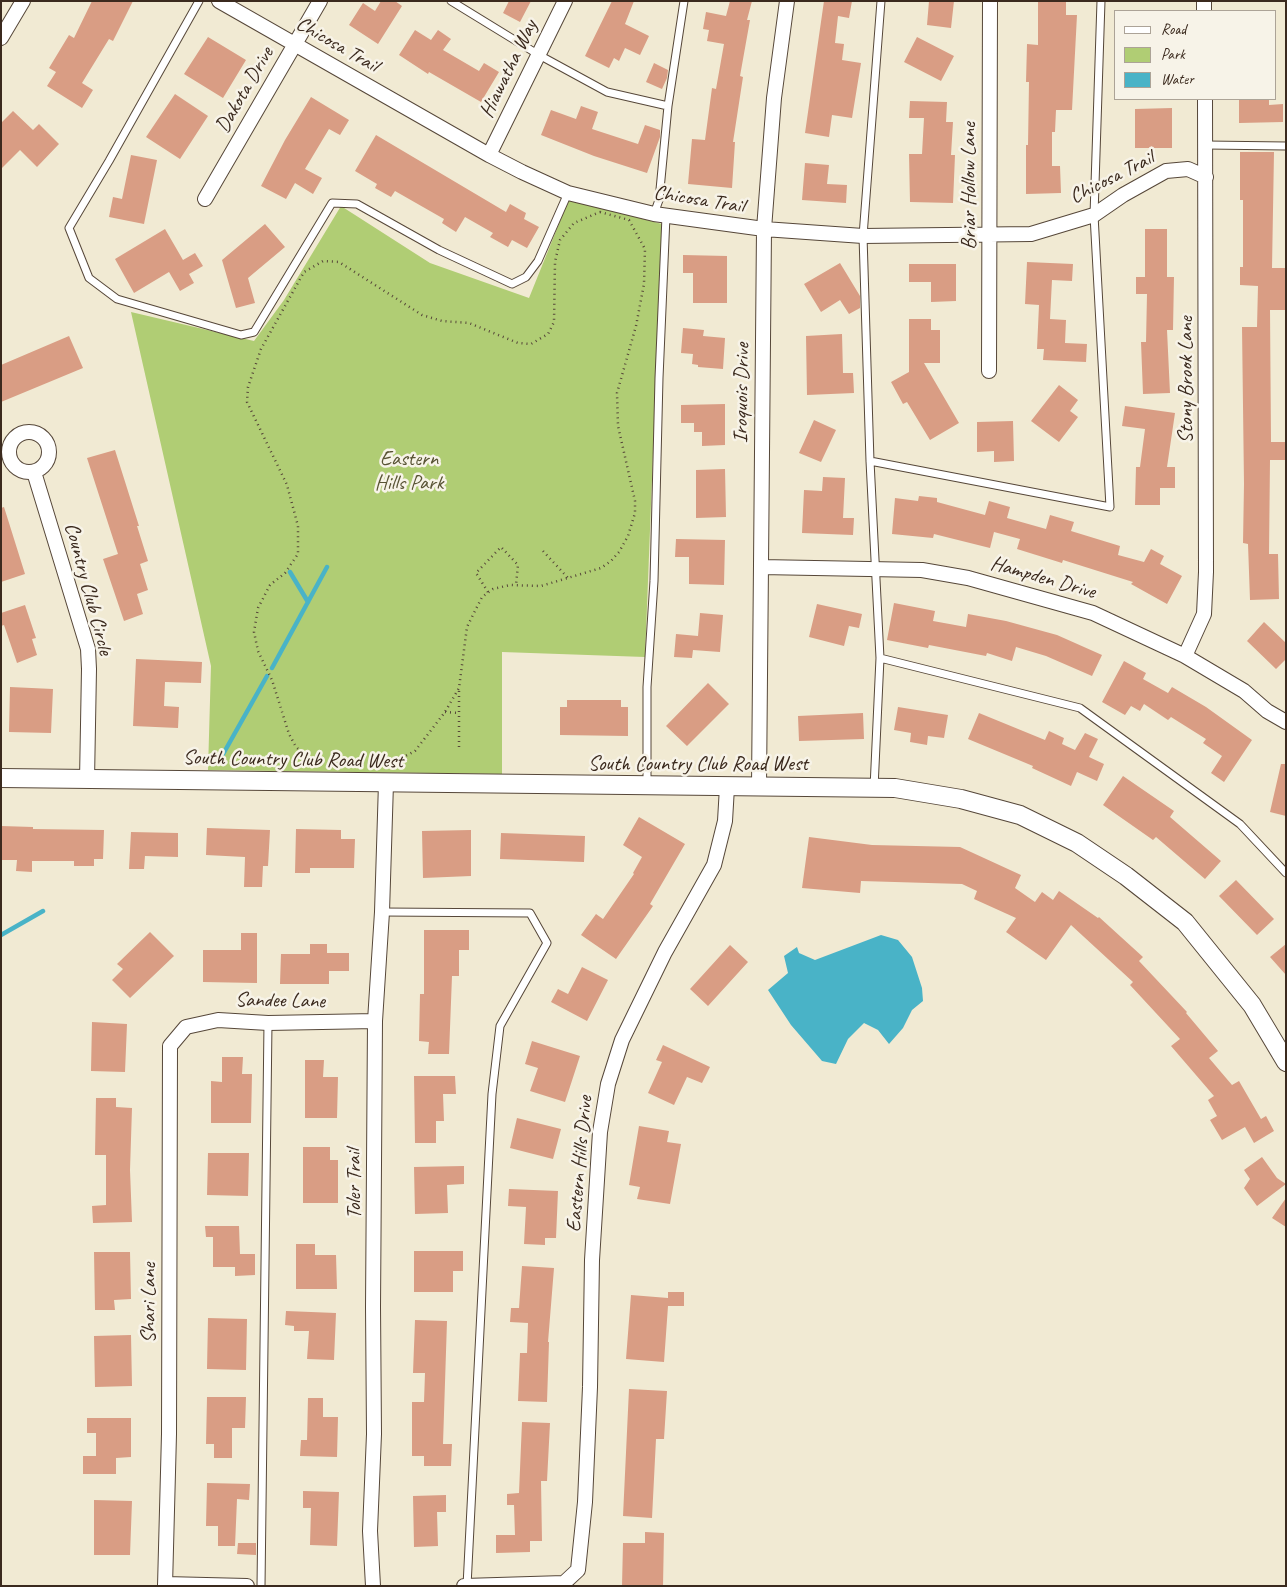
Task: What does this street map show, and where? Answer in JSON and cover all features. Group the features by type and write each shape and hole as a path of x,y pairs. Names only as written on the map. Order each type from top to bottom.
{"street":[{"path":"1,38 22,1"},
{"name":"Chicosa Trail","path":"220,1 489,155 568,193 660,215 764,229 863,236 1031,234 1094,214 1166,171 1188,168 1206,177"},
{"name":"Dakota Drive","path":"205,199 320,1"},
{"name":"Hiawatha Way","path":"489,155 565,1"},
{"name":"Iroquois Drive","path":"759,787 764,229 774,98 787,1"},
{"name":"Briar Hollow Lane","path":"989,370 990,1"},
{"name":"Stony Brook Lane","path":"1185,656 1204,614 1206,572 1206,100"},
{"name":"Country Club Circle","path":"34,472 88,649 87,780"},
{"name":"Hampden Drive","path":"760,567 922,570 968,578 1093,613 1185,656 1244,691 1267,711 1286,722"},
{"name":"South Country Club Road West","path":"1,778 895,788 961,799 1020,816 1077,843 1118,871 1185,922 1252,1005 1286,1062"},
{"name":"Toler Trail","path":"373,1586 370,1531 374,1434 375,1020 382,912 386,783"},
{"name":"Eastern Hills Drive","path":"465,1586 564,1583 578,1570 585,1502 590,1386 592,1260 600,1132 608,1084 622,1040 665,952 714,865 726,821 727,787"},
{"name":"Sandee Lane","path":"186,1027 218,1020 268,1023 375,1020"},
{"name":"Shari Lane","path":"165,1585 169,1424 170,1046 186,1027"},
{"path":"165,1585 248,1586"}],"lane":[{"path":"199,1 69,228 89,278 117,298 241,335 254,332 332,203 357,204 438,250 512,284 526,278 538,261 568,193"},
{"path":"451,1 539,55 607,92 668,106"},
{"path":"647,786 647,687 654,581 659,378 659,200 668,106 684,1"},
{"path":"874,788 880,658 870,461 863,236 882,1"},
{"path":"870,461 1110,507 1094,214 1100,1"},
{"path":"1206,145 1286,146"},
{"path":"880,658 1080,708 1240,824 1286,873"},
{"path":"382,912 530,913 547,944 500,1026 492,1094 465,1586"},
{"path":"261,1586 268,1023"}],"path":[{"path":"459,688 445,712 415,751 392,763 323,762 310,759 296,747 289,734 272,680 258,652 254,632 258,608 270,585 285,573 298,554 298,526 287,485 247,402 248,387 261,349 304,272 323,260 339,262 422,315 442,321 469,323 518,343 531,344 548,334 554,322 555,262 560,240 574,223 600,212 629,220 645,249 644,284 636,326 617,393 618,426 635,501 635,513 628,536 619,552 601,568 541,586 516,585 493,589 482,597 467,627 459,688 459,747"},
{"path":"488,593 476,573 501,548 518,565 516,585"},
{"path":"543,551 569,579"},
{"path":"445,712 460,713"}],"green space":[{"name":"Eastern Hills Park","path":"569,199 662,224 645,657 502,652 502,774 208,770 211,666 131,312 254,341 284,300 341,206 430,263 529,298"}],"water":[{"path":"881,935 898,940 912,957 922,988 923,1001 912,1010 903,1028 889,1044 878,1030 864,1023 848,1039 836,1064 822,1061 791,1025 768,990 788,973 784,956 797,947 799,953 815,960"}],"building":[{"path":"92,1 133,1 113,41 109,39 82,83 93,90 82,108 47,86 56,72 49,68 69,35 74,38"},
{"path":"381,1 395,1 402,6 378,44 349,25 363,3 375,11"},
{"path":"509,1 531,1 520,22 503,13"},
{"path":"612,1 634,1 625,24 649,36 640,55 625,48 619,61 614,58 609,68 585,56"},
{"path":"730,1 752,1 747,20 750,20 740,76 743,77 733,142 735,142 732,188 688,184 692,139 705,140 712,88 716,89 724,44 707,41 709,30 703,29 706,12 726,16"},
{"path":"824,1 852,1 849,18 838,16 835,43 844,44 842,60 861,63 852,118 832,115 829,137 805,133"},
{"path":"929,1 954,1 951,28 927,25"},
{"path":"1038,1 1066,1 1066,15 1077,15 1072,110 1056,110 1055,132 1052,132 1052,166 1060,166 1061,193 1026,194 1029,82 1026,82 1027,44 1038,45"},
{"path":"415,30 431,40 438,30 451,39 443,50 479,71 484,63 499,72 481,102 429,72 428,74 399,55"},
{"path":"208,37 246,60 223,98 184,74"},
{"path":"917,37 954,56 941,81 904,62"},
{"path":"654,63 668,70 662,89 646,82"},
{"path":"175,94 208,116 180,159 146,137"},
{"path":"311,97 349,120 340,135 329,129 305,169 322,178 313,194 295,183 286,199 261,186 285,140"},
{"path":"1239,100 1269,100 1269,105 1283,104 1283,122 1239,123"},
{"path":"910,101 947,102 946,122 953,122 951,155 955,155 953,203 910,202 909,154 922,154 924,118 909,118"},
{"path":"581,106 598,112 592,129 638,144 645,125 660,130 660,137 647,173 594,156 541,135 551,110 576,119"},
{"path":"1172,108 1172,148 1135,148 1135,109"},
{"path":"13,111 33,130 39,124 59,144 37,167 20,150 1,169 1,123"},
{"path":"376,135 506,212 510,204 526,213 524,219 539,227 527,248 512,240 508,247 490,237 493,233 465,217 456,232 442,223 444,219 395,191 391,197 375,188 377,184 355,171"},
{"path":"1240,152 1274,152 1272,268 1286,268 1286,310 1270,310 1271,442 1286,442 1286,460 1270,460 1269,554 1278,554 1279,599 1250,600 1248,544 1243,543 1242,327 1257,327 1258,286 1240,285 1240,267 1243,267 1243,200 1240,200"},
{"path":"131,155 157,160 144,224 109,217 113,197 122,199"},
{"path":"805,163 829,165 827,184 847,185 846,203 802,200"},
{"path":"265,224 285,247 248,278 255,303 236,308 222,260"},
{"path":"165,229 183,260 195,253 203,266 189,274 194,283 180,291 169,272 134,293 115,259"},
{"path":"1145,229 1167,229 1167,277 1174,277 1173,330 1167,330 1170,393 1143,394 1141,342 1146,342 1147,294 1136,294 1136,277 1145,277"},
{"path":"683,255 727,256 727,303 693,303 693,273 683,273"},
{"path":"1027,262 1073,264 1072,281 1052,280 1050,319 1066,320 1065,343 1087,344 1086,362 1043,360 1044,349 1037,349 1039,305 1025,304"},
{"path":"840,263 860,296 860,308 849,314 840,300 821,312 804,284"},
{"path":"909,264 956,264 956,301 931,302 931,282 909,282"},
{"path":"909,319 931,319 931,330 940,330 940,363 924,363 959,423 930,440 907,402 903,404 891,382 909,372"},
{"path":"683,328 704,330 703,336 725,338 723,369 698,367 698,365 692,364 693,354 681,353"},
{"path":"842,334 843,373 853,373 854,393 807,395 806,336"},
{"path":"69,336 83,368 1,402 1,365"},
{"path":"1059,385 1078,400 1070,411 1078,417 1059,442 1031,421"},
{"path":"725,404 725,445 702,446 702,432 694,432 694,423 681,423 681,405"},
{"path":"1125,406 1175,413 1167,467 1175,467 1175,488 1160,488 1160,505 1135,505 1136,467 1140,467 1145,429 1122,426"},
{"path":"814,420 836,430 821,462 799,453"},
{"path":"1013,421 1014,461 994,462 994,451 977,452 977,422"},
{"path":"115,450 148,561 140,564 148,590 137,594 143,614 124,621 103,559 118,554 87,458"},
{"path":"725,469 726,517 696,518 696,470"},
{"path":"823,477 845,478 843,518 854,518 853,535 802,533 804,490 822,491"},
{"path":"919,496 937,498 937,502 985,515 989,501 1010,507 1007,518 1046,529 1050,515 1074,522 1071,531 1120,546 1118,555 1144,562 1151,549 1164,556 1160,564 1182,576 1167,604 1131,584 1133,582 1063,560 1062,563 1017,549 1020,539 994,532 990,548 934,534 933,538 892,534 895,498 918,501"},
{"path":"4,507 25,574 1,582 1,508"},
{"path":"676,539 725,540 724,585 689,584 689,557 675,557"},
{"path":"894,603 935,611 933,621 966,627 968,614 1006,621 1057,635 1102,655 1092,676 1046,656 1016,647 1012,661 987,653 986,656 929,645 928,648 887,640"},
{"path":"817,604 862,614 859,628 849,626 844,646 809,637"},
{"path":"25,605 36,638 32,639 37,655 17,663 4,625 1,626 1,613"},
{"path":"700,613 723,615 720,652 693,650 692,658 674,657 676,634 698,636"},
{"path":"1264,622 1286,643 1286,659 1276,669 1247,641"},
{"path":"136,659 202,662 201,683 165,682 164,706 179,707 178,728 133,726"},
{"path":"1124,661 1146,673 1143,679 1168,693 1172,687 1206,707 1252,740 1224,782 1211,773 1222,756 1203,743 1206,739 1171,717 1168,720 1144,704 1140,711 1131,706 1125,715 1102,702"},
{"path":"708,683 729,704 687,746 666,726"},
{"path":"10,687 53,689 51,733 9,732"},
{"path":"567,700 621,700 621,707 628,707 628,736 560,735 560,707 567,707"},
{"path":"898,707 948,715 944,738 928,736 927,745 910,742 911,733 894,730"},
{"path":"863,713 864,739 799,741 798,716"},
{"path":"979,713 1045,740 1049,731 1064,738 1062,744 1075,750 1085,733 1098,739 1089,757 1104,764 1097,781 1077,772 1071,786 1032,768 1033,766 968,739"},
{"path":"1281,764 1286,764 1286,816 1270,812"},
{"path":"1123,776 1174,811 1170,817 1221,861 1205,879 1156,837 1153,840 1103,805"},
{"path":"639,817 685,844 650,904 653,906 616,959 581,935 596,914 603,919 634,874 642,857 623,845"},
{"path":"1,826 33,827 33,829 104,830 103,859 94,859 94,866 74,866 74,861 32,861 32,872 16,871 17,860 1,860"},
{"path":"207,828 270,830 268,866 263,866 262,887 244,887 245,857 206,855"},
{"path":"296,829 341,830 341,839 355,839 354,868 310,868 310,873 295,873"},
{"path":"471,830 471,876 423,878 422,831"},
{"path":"131,832 178,833 178,857 145,856 144,869 129,869"},
{"path":"501,833 585,836 584,862 500,859"},
{"path":"809,837 872,845 960,847 1021,875 1015,888 1035,902 1042,892 1053,900 1059,891 1099,917 1143,957 1139,961 1187,1012 1218,1051 1209,1058 1232,1085 1239,1081 1261,1119 1266,1116 1274,1131 1254,1143 1245,1127 1222,1140 1210,1120 1217,1116 1208,1100 1214,1096 1171,1046 1180,1039 1130,985 1133,982 1071,925 1046,960 1006,932 1016,918 974,899 977,891 962,884 861,881 860,893 802,888"},
{"path":"1236,880 1274,919 1257,935 1219,896"},
{"path":"424,930 469,930 469,950 459,950 459,976 452,976 449,1054 428,1054 429,1042 419,1041 420,994 424,994"},
{"path":"150,932 174,956 130,998 112,980 123,969 117,964"},
{"path":"241,933 257,933 257,983 203,982 203,950 241,950"},
{"path":"310,944 327,944 327,953 349,953 349,971 329,971 329,984 280,984 281,954 310,954"},
{"path":"1286,944 1286,975 1270,957"},
{"path":"730,945 748,962 708,1006 690,989"},
{"path":"582,967 608,980 587,1021 551,1002 558,989 568,994"},
{"path":"92,1022 127,1024 125,1072 91,1071"},
{"path":"532,1041 580,1056 565,1102 530,1091 538,1068 525,1064"},
{"path":"663,1045 710,1067 702,1083 687,1077 674,1105 648,1093 662,1062 656,1060"},
{"path":"222,1057 243,1057 242,1074 252,1074 251,1123 211,1123 211,1081 222,1082"},
{"path":"305,1060 324,1060 323,1077 338,1077 337,1118 305,1118"},
{"path":"414,1076 455,1076 456,1094 443,1094 444,1121 436,1121 436,1143 415,1143"},
{"path":"96,1098 116,1098 116,1107 132,1108 130,1170 132,1222 93,1223 92,1206 106,1205 106,1155 95,1155"},
{"path":"517,1118 561,1129 553,1159 510,1148"},
{"path":"639,1126 669,1131 667,1142 681,1144 670,1204 637,1199 640,1187 629,1185"},
{"path":"303,1147 330,1147 330,1160 338,1160 338,1203 303,1203"},
{"path":"208,1153 249,1153 248,1196 207,1195"},
{"path":"1262,1157 1277,1178 1286,1184 1257,1206 1244,1188 1250,1179 1244,1170"},
{"path":"464,1166 464,1184 447,1185 448,1213 415,1214 414,1167"},
{"path":"509,1189 558,1191 556,1238 545,1238 545,1245 524,1244 526,1207 508,1206"},
{"path":"1286,1198 1286,1227 1272,1218"},
{"path":"205,1226 239,1226 240,1254 255,1254 255,1275 235,1276 235,1267 213,1267 213,1237 206,1237"},
{"path":"296,1244 315,1244 315,1255 336,1255 337,1289 296,1289"},
{"path":"414,1251 463,1251 463,1271 453,1271 453,1292 414,1292"},
{"path":"94,1252 130,1252 131,1299 114,1300 115,1310 95,1310"},
{"path":"522,1266 554,1268 548,1342 547,1402 518,1401 520,1353 527,1353 528,1323 510,1322 511,1308 519,1308"},
{"path":"668,1292 684,1292 684,1306 668,1306 664,1362 626,1359 631,1295 668,1298"},
{"path":"286,1311 336,1313 334,1360 307,1359 309,1331 294,1331 294,1326 285,1325"},
{"path":"208,1318 247,1319 246,1370 207,1369"},
{"path":"415,1320 447,1321 443,1444 452,1444 451,1466 424,1466 424,1456 412,1456 412,1402 424,1402 425,1373 413,1373"},
{"path":"131,1335 132,1386 95,1387 94,1336"},
{"path":"629,1389 667,1391 664,1439 656,1439 652,1518 623,1516"},
{"path":"207,1397 246,1397 245,1428 232,1428 232,1458 214,1458 214,1444 206,1444"},
{"path":"308,1398 323,1398 323,1417 338,1417 337,1457 300,1456 301,1440 307,1440"},
{"path":"87,1418 131,1418 131,1457 116,1458 116,1474 83,1474 83,1456 96,1456 96,1433 87,1433"},
{"path":"522,1422 550,1423 547,1481 541,1481 542,1541 530,1541 530,1552 496,1553 496,1535 515,1535 514,1505 507,1505 507,1494 519,1493"},
{"path":"207,1483 250,1484 249,1500 237,1499 235,1546 218,1546 218,1526 206,1526"},
{"path":"303,1491 339,1492 337,1546 310,1545 311,1508 303,1508"},
{"path":"446,1495 446,1512 437,1512 438,1546 414,1547 413,1496"},
{"path":"94,1500 132,1501 130,1555 94,1555"},
{"path":"645,1532 664,1533 663,1586 622,1586 623,1543 645,1543"},
{"path":"238,1543 256,1543 256,1555 237,1554"}],"waterway":[{"path":"272,668 327,567"},
{"path":"290,572 308,602"},
{"path":"222,756 267,676"},
{"path":"1,935 43,911"}]}
